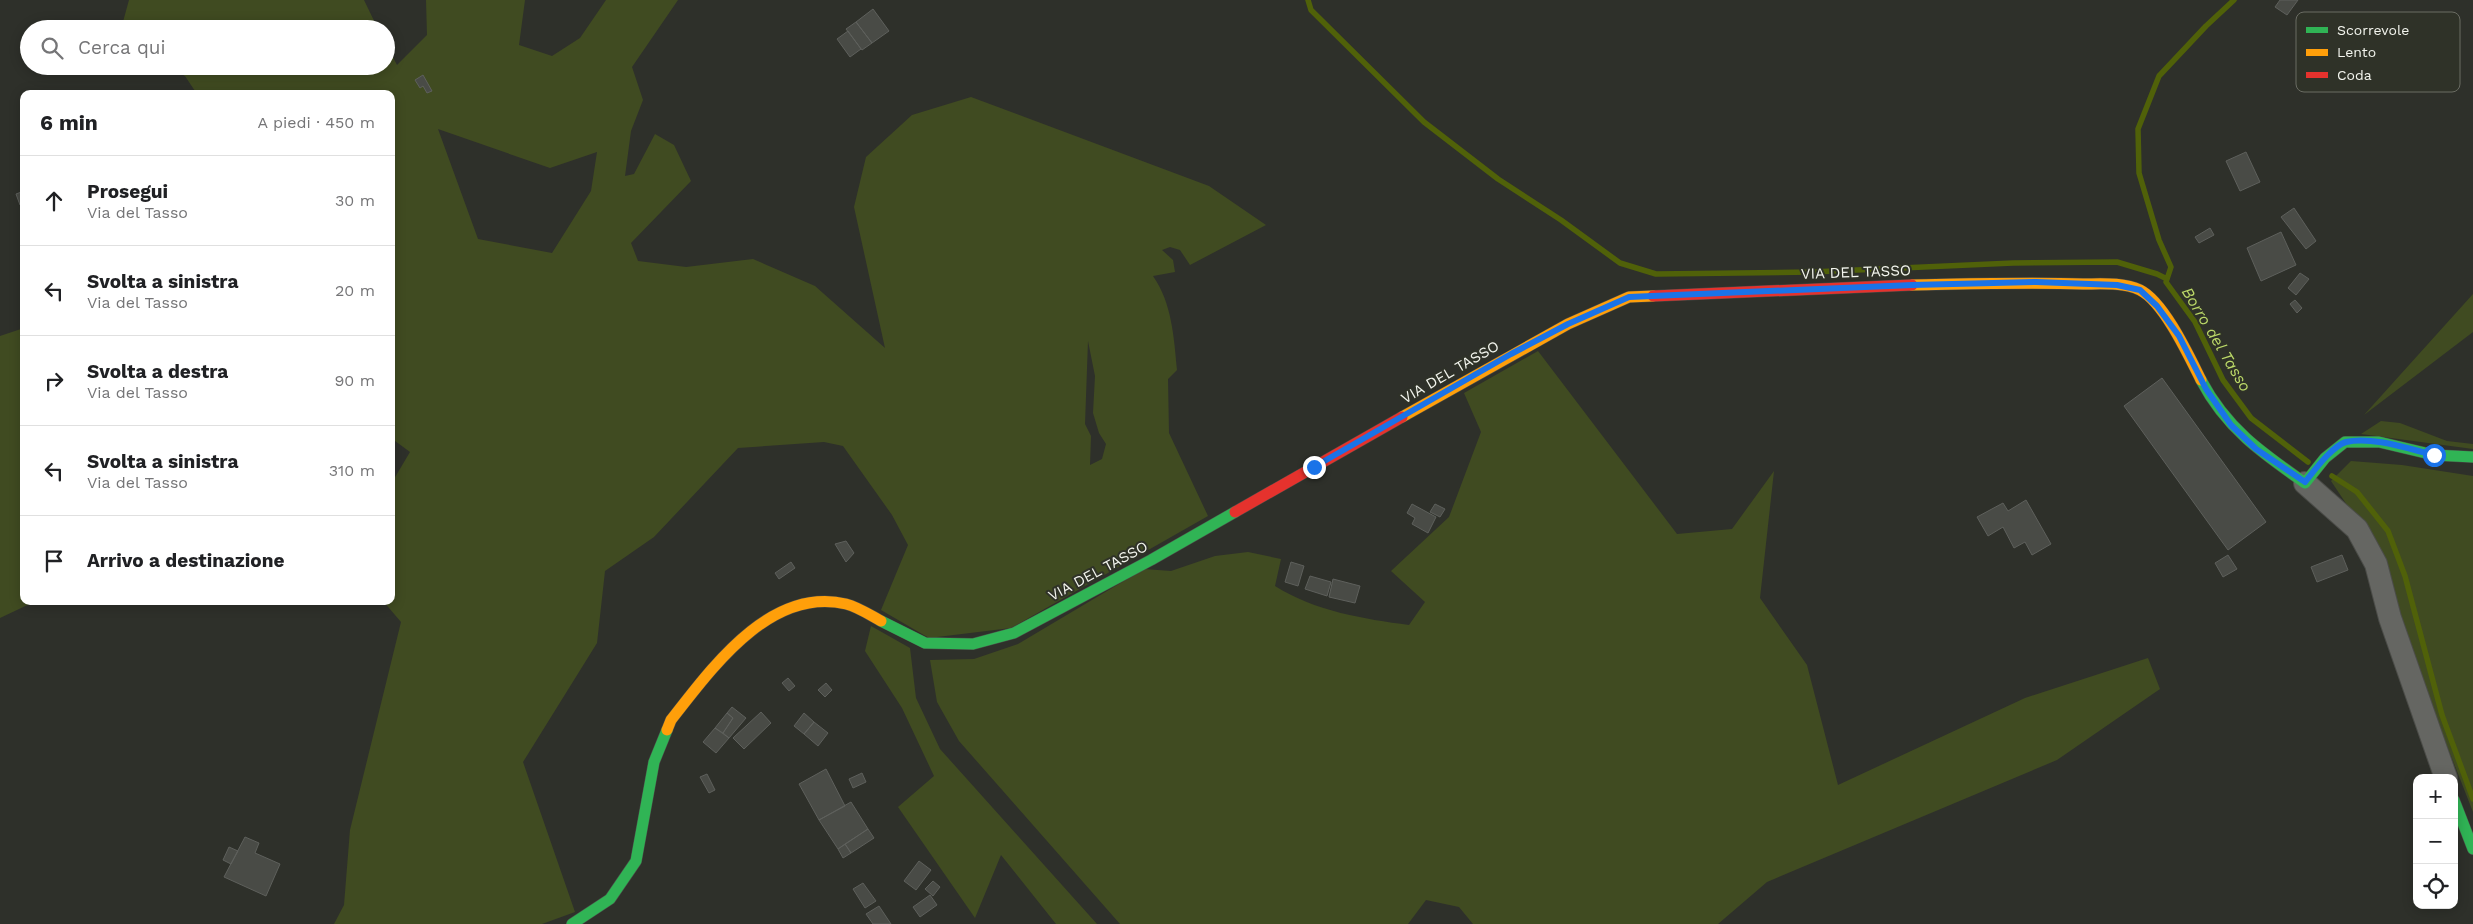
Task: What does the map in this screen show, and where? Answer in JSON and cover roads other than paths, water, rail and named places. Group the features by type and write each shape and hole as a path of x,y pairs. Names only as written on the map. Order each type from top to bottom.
{"street":[{"name":"VIA DEL TASSO","path":"572,924 610,899 636,862 654,762 671,720 718,660 764,620 814,601 847,604 924,643 973,644 1014,634 1142,565 1511,354 1568,324 1629,297 1912,285 2036,282 2117,285 2140,290 2157,306 2179,336 2206,389 2231,425 2256,449 2305,482"},
{"path":"2445,774 2390,618 2376,564 2357,529 2305,482 2325,458 2345,442 2379,442 2434,455 2473,457"},
{"path":"2458,810 2473,849"}],"waterway":[{"path":"1308,0 1311,10 1424,122 1498,179 1561,220 1620,263 1656,274 1812,272 2013,263 2117,262 2157,274 2167,279"},
{"name":"Borro del Tasso","path":"2234,0 2206,26 2159,76 2138,129 2139,173 2159,240 2171,267 2166,282 2195,322 2223,380 2251,418 2308,462"},
{"name":"Borro del Tasso","path":"2332,476 2357,492 2388,531 2405,576 2442,715 2473,799"}]}
